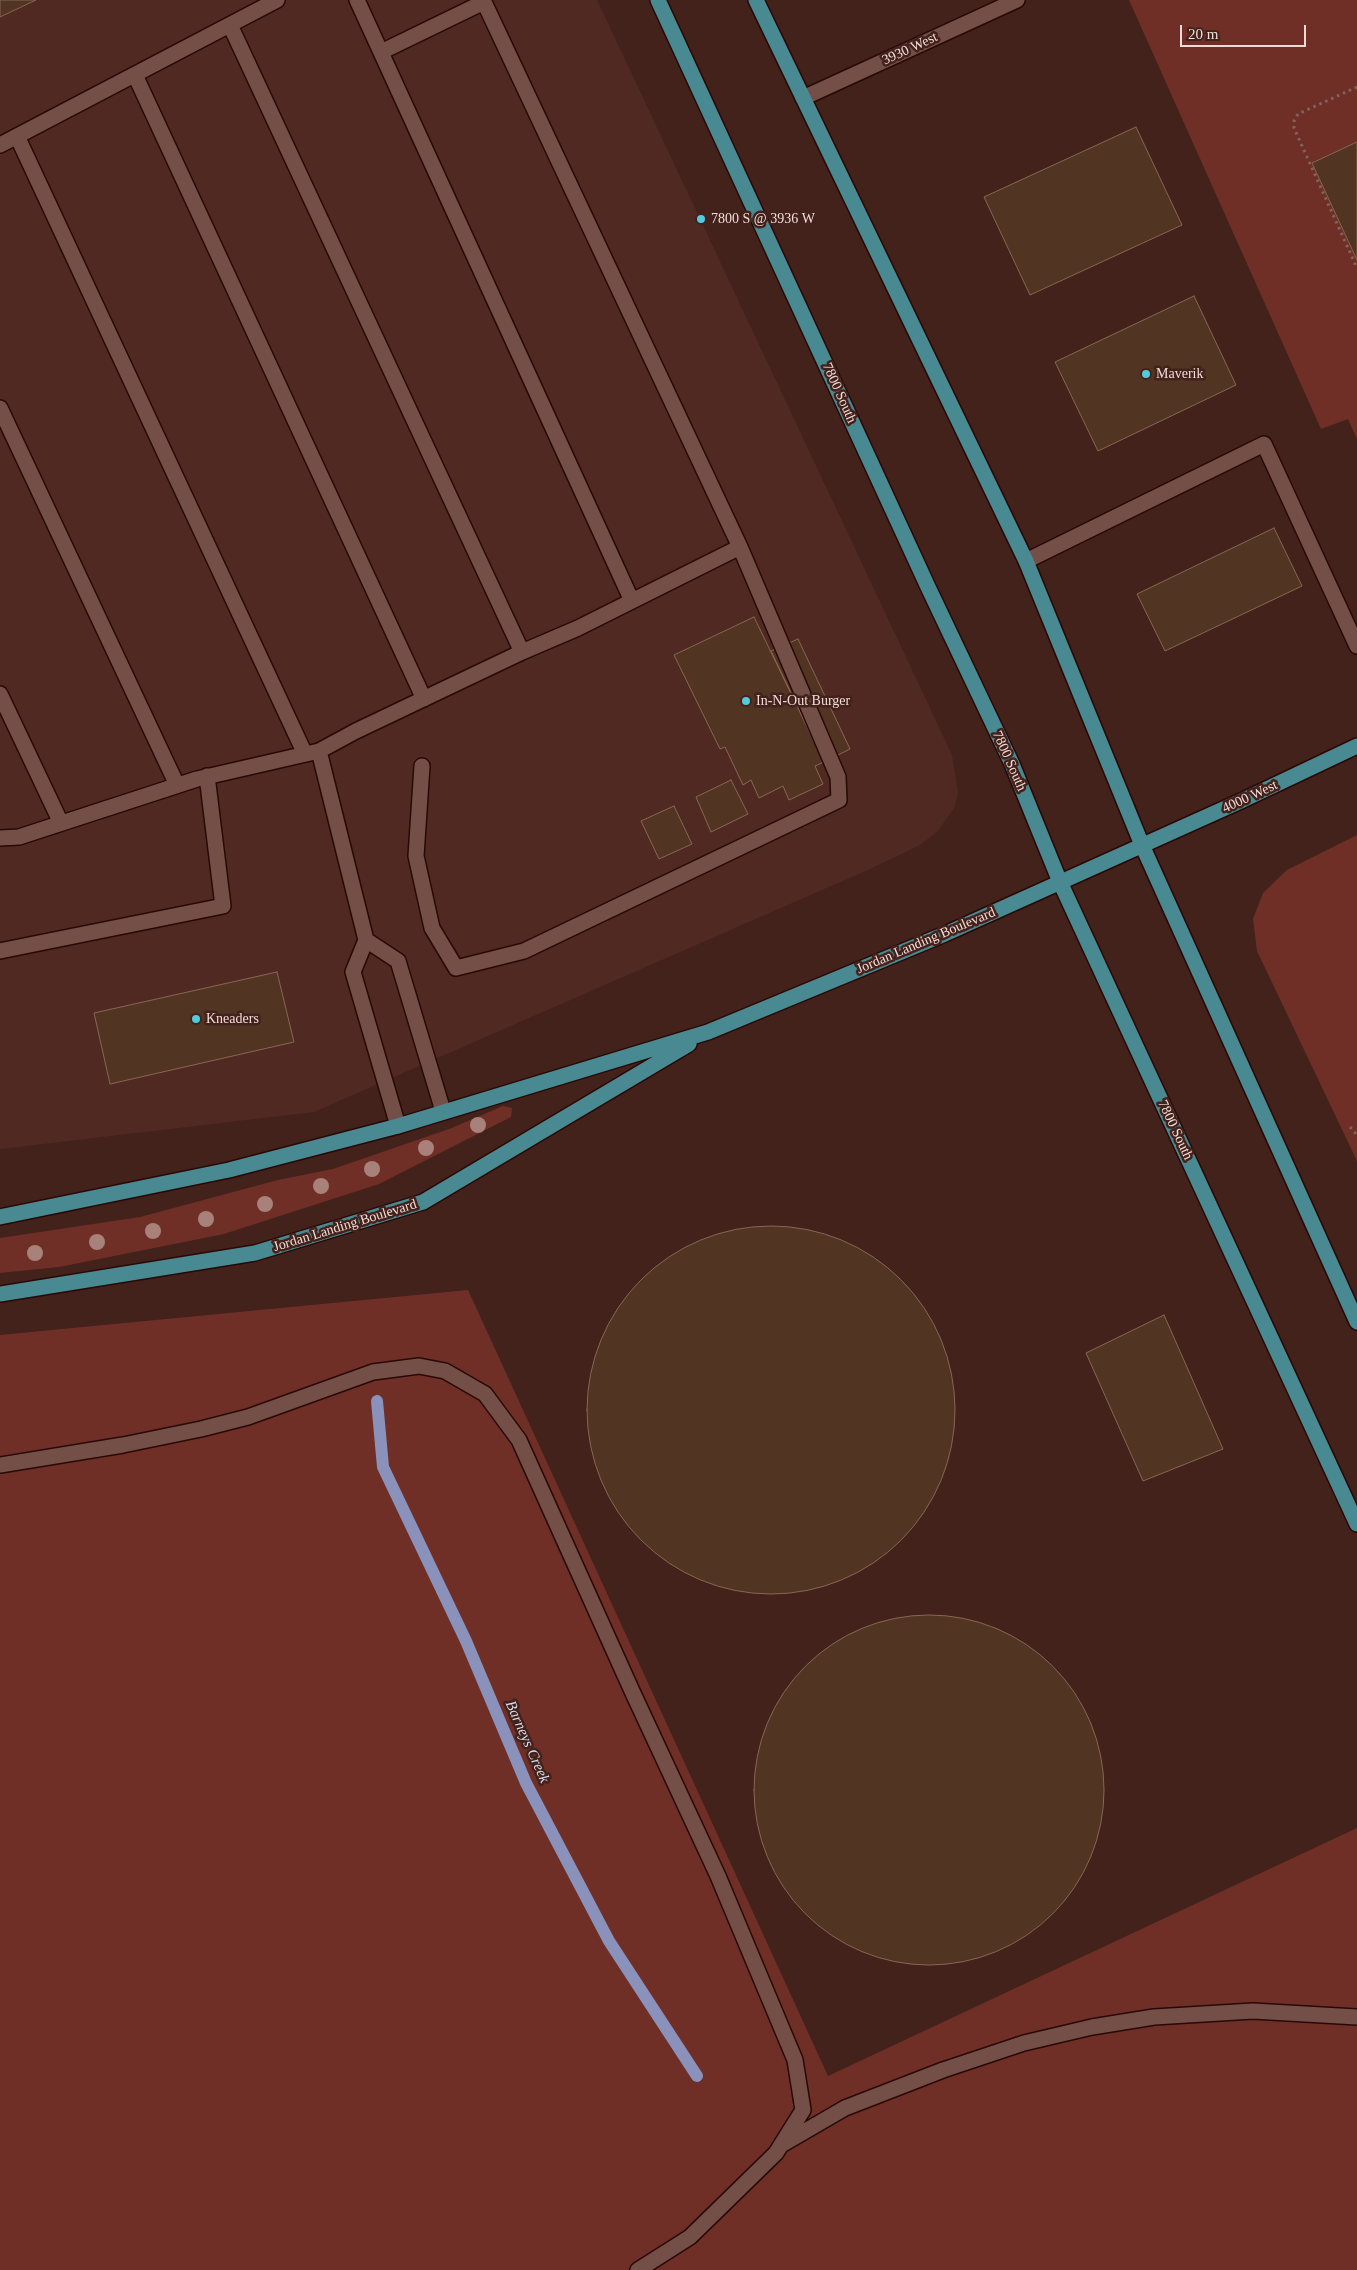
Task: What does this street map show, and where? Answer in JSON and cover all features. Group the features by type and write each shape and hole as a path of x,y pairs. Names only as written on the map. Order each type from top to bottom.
{"main road":[{"name":"7800 South","path":"658,0 928,587 1012,764 1060,882 1357,1524"},
{"path":"756,0 1026,561 1142,845 1357,1322"},
{"name":"4000 West","path":"1142,845 1357,746"},
{"name":"Jordan Landing Boulevard","path":"0,1217 229,1170 398,1126 708,1032 927,942 1142,845"},
{"name":"Jordan Landing Boulevard","path":"0,1294 255,1253 423,1202 708,1032"}],"street":[{"path":"0,145 277,0"},
{"path":"357,0 632,601"},
{"name":"3930 West","path":"803,98 1017,0"},
{"path":"381,52 484,2 740,547 838,777 839,800 524,951 456,968 432,928 416,856 422,766"},
{"path":"230,25 522,652"},
{"path":"134,75 424,699"},
{"path":"17,136 312,753 366,940 353,972 398,1126"},
{"path":"0,408 177,785"},
{"path":"1026,561 1264,444 1357,646"},
{"path":"0,838 19,837 207,776 312,753 356,730 522,652 578,628 740,547"},
{"path":"0,694 61,823"},
{"path":"0,951 223,906 207,776"},
{"path":"366,940 398,960 443,1111"},
{"path":"0,1465 122,1445 200,1429 248,1417 373,1372 419,1366 445,1371 485,1394 519,1440 718,1876 795,2060 803,2110 776,2154 690,2237 638,2270"},
{"path":"782,2144 845,2108 943,2070 1024,2043 1092,2027 1154,2017 1253,2011 1357,2017"}],"path":[{"path":"1357,86 1298,114 1294,121 1298,136 1357,268"},
{"path":"1350,1127 1357,1135"}],"shaded area":[{"path":"0,0 597,0 952,755 958,793 954,808 938,831 920,845 870,869 314,1112 0,1149"},
{"path":"1129,0 1357,0 1357,439 1348,419 1321,429"},
{"path":"1357,835 1357,1161 1257,951 1253,919 1263,893 1287,870"},
{"path":"503,1106 512,1108 511,1117 379,1184 224,1234 59,1267 0,1273 0,1238 140,1217 278,1180 333,1169 449,1129"},
{"path":"468,1290 828,2076 1357,1828 1357,2270 0,2270 0,1335"}],"building":[{"path":"0,0 36,0 0,17"},
{"path":"1136,127 1182,225 1030,295 984,197"},
{"path":"1357,142 1357,260 1312,163"},
{"name":"Maverik","path":"1194,296 1236,385 1098,451 1055,362"},
{"path":"1274,528 1302,586 1165,651 1137,594"},
{"name":"In-N-Out Burger","path":"754,617 824,762 815,766 823,784 789,800 783,786 759,798 751,780 743,785 725,747 720,749 674,655"},
{"path":"798,639 850,749 824,762 771,651"},
{"path":"731,780 748,814 711,832 696,797"},
{"path":"674,806 692,844 659,859 641,821"},
{"path":"277,972 294,1042 110,1084 94,1013"},
{"path":"771,1226 807,1230 841,1240 873,1257 901,1280 924,1308 941,1340 951,1374 955,1410 951,1446 941,1480 924,1512 901,1540 873,1563 841,1580 807,1590 771,1594 735,1590 701,1580 669,1563 641,1540 618,1512 601,1480 591,1446 587,1410 591,1374 601,1340 618,1308 641,1280 669,1257 701,1240 735,1230"},
{"path":"1164,1315 1223,1449 1143,1481 1086,1353"},
{"path":"929,1615 963,1618 996,1628 1026,1644 1053,1666 1075,1693 1091,1723 1101,1756 1104,1790 1101,1824 1091,1857 1075,1887 1053,1914 1026,1936 996,1952 963,1962 929,1965 895,1962 862,1952 832,1936 805,1914 783,1887 767,1857 757,1824 754,1790 757,1756 767,1723 783,1693 805,1666 832,1644 862,1628 895,1618"}],"waterway":[{"name":"Barneys Creek","path":"377,1401 383,1467 466,1641 526,1783 609,1941 697,2076"}],"place":[{"name":"7800 S @ 3936 W","path":"701,219"},
{"name":"Maverik","path":"1146,374"},
{"name":"In-N-Out Burger","path":"746,701"},
{"name":"Kneaders","path":"196,1019"}]}
